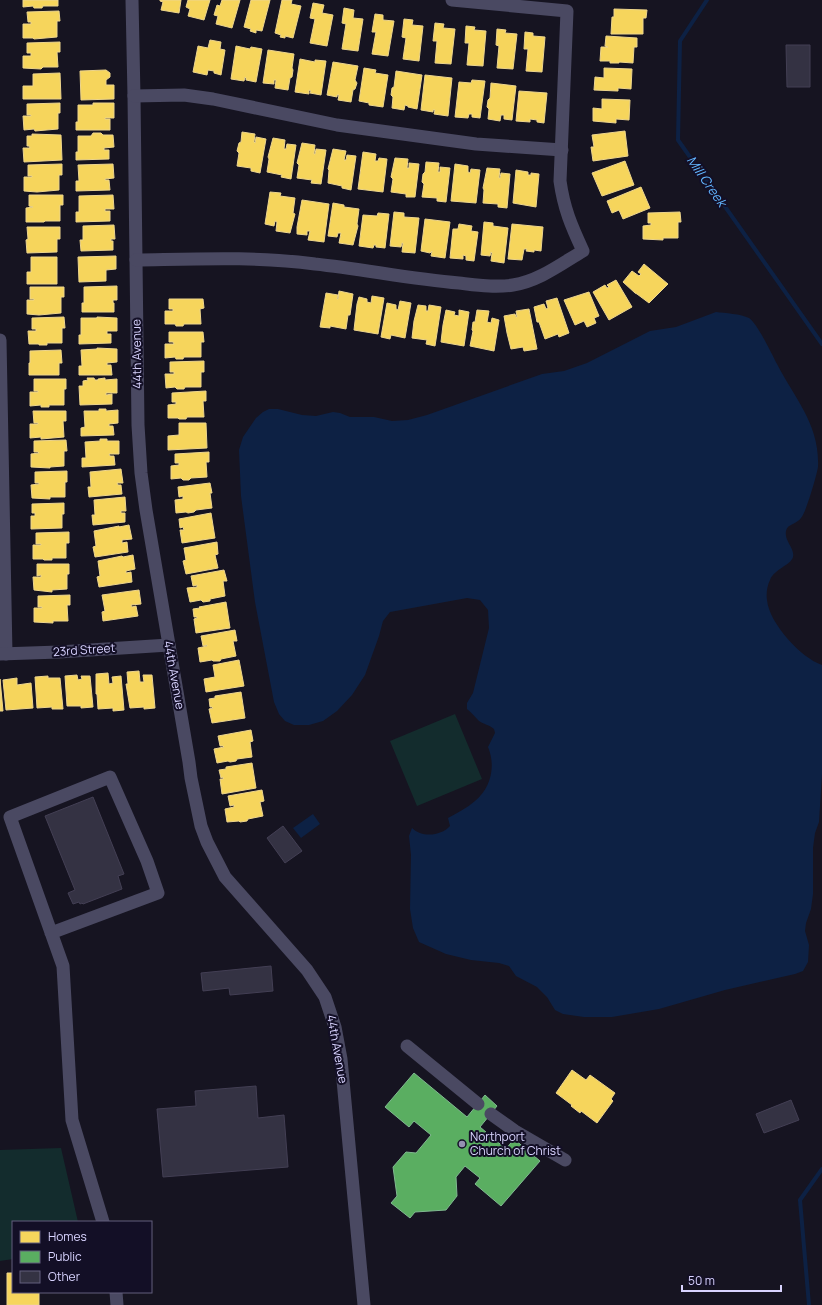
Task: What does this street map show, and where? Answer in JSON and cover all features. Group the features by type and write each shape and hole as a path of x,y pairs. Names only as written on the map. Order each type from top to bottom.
{"street":[{"name":"44th Avenue","path":"132,0 138,425 141,472 197,810 207,842 225,877 307,970 325,997 331,1012 336,1027 341,1059 364,1305"},
{"path":"136,260 239,258 278,259 445,282 488,286 513,285 532,280 552,270 583,250 568,220 562,200 560,181 568,10 452,0"},
{"path":"134,96 184,95 213,99 287,116 352,128 476,144 562,150"},
{"path":"0,340 3,654"},
{"name":"23rd Street","path":"3,654 169,645"},
{"path":"51,933 158,893 147,861 110,777 10,817 51,933 63,966 72,1120 103,1221"},
{"path":"407,1046 478,1104"},
{"path":"491,1114 565,1160"}],"green space":[{"path":"455,714 482,779 417,806 390,741"},
{"path":"61,1148 78,1221 12,1221 12,1259 0,1261 0,1150"}],"water":[{"path":"716,312 749,318 756,326 811,425 818,452 818,467 806,509 799,520 788,527 786,531 793,554 792,560 772,576 767,590 769,609 773,619 780,629 805,655 822,665 822,774 819,822 815,833 813,848 813,894 811,909 805,931 809,945 808,962 803,971 795,974 725,990 659,1009 612,1017 584,1017 563,1014 555,1010 547,997 537,987 516,976 509,966 499,963 471,960 446,954 419,942 413,928 410,909 411,855 409,836 412,828 426,834 437,834 442,832 450,826 448,818 469,806 485,790 492,769 492,762 488,747 495,733 494,729 491,726 479,721 467,709 467,703 473,693 489,628 488,610 480,600 467,598 390,612 383,621 365,675 352,695 337,711 323,721 309,725 294,725 285,721 279,714 274,702 255,602 241,496 239,450 243,437 256,418 269,409 278,409 302,415 316,416 333,412 350,417 374,417 392,421 408,420 427,415 542,374 564,371 587,363 650,331 676,327"},
{"path":"313,814 320,824 301,838 293,828"}],"building: Homes":[{"path":"23,0 58,0 58,6 43,6 42,8 34,8 33,6 23,7"},
{"path":"160,0 181,0 179,13 161,10 163,2"},
{"path":"188,0 210,0 204,20 188,16 190,9 186,7"},
{"path":"222,0 240,0 232,28 216,24 218,16 214,15 217,5 220,6"},
{"path":"251,0 270,0 262,31 256,30 256,33 250,31 251,29 244,27"},
{"path":"282,0 292,0 291,4 301,6 293,38 285,36 285,38 280,37 281,35 275,33"},
{"path":"313,3 324,5 322,13 333,15 327,46 310,43 315,19 310,18"},
{"path":"344,8 354,10 353,18 363,19 358,51 342,49 346,24 342,23"},
{"path":"614,9 647,10 646,18 643,18 643,34 611,34"},
{"path":"59,11 60,21 57,21 57,37 34,39 23,38 23,24 31,24 31,22 28,22 27,12"},
{"path":"375,14 383,15 383,20 394,21 388,56 372,54 376,32 372,32"},
{"path":"404,19 413,20 412,25 423,26 419,61 403,59 406,38 402,37"},
{"path":"435,23 444,24 443,28 455,29 451,64 435,63 437,41 433,41"},
{"path":"466,26 475,27 474,30 486,31 483,66 467,65 469,43 465,43"},
{"path":"497,29 506,30 505,33 517,34 513,69 497,68 499,46 496,45"},
{"path":"525,32 533,33 533,36 545,37 542,72 526,71 528,49 524,49"},
{"path":"606,36 637,38 637,47 634,47 633,63 610,63 610,61 600,61 601,47 608,47 605,46"},
{"path":"210,40 221,42 220,49 225,50 221,75 214,73 214,71 208,70 207,75 193,72 198,46 208,48"},
{"path":"60,42 60,52 57,52 58,67 43,67 41,69 23,68 23,56 31,56 31,53 27,53 27,43"},
{"path":"236,46 250,49 251,47 262,49 256,82 246,80 245,77 244,81 231,79"},
{"path":"268,50 294,54 292,77 290,78 288,90 275,88 276,80 274,80 274,84 263,83"},
{"path":"300,59 315,62 315,60 326,61 321,95 310,93 311,91 309,90 309,94 295,92"},
{"path":"333,62 358,66 355,80 357,83 355,89 353,90 351,102 338,100 339,95 337,95 337,97 327,95"},
{"path":"364,68 376,70 375,73 388,75 383,107 369,105 369,103 359,101"},
{"path":"604,68 632,69 631,89 618,88 618,91 594,90 595,77 604,78"},
{"path":"106,70 110,73 110,77 106,80 106,85 114,85 114,99 81,100 80,71"},
{"path":"396,71 422,75 417,109 405,105 404,110 392,108 393,97 391,95 392,88 394,87"},
{"path":"60,73 61,99 23,99 23,86 33,86 33,74"},
{"path":"425,75 452,78 448,116 434,114 435,110 433,110 433,112 421,110"},
{"path":"472,80 485,81 480,118 472,117 472,114 469,114 468,118 455,117 459,82 471,83"},
{"path":"491,83 516,86 512,120 504,119 504,115 501,115 500,121 488,119 489,109 487,107 488,100 490,98"},
{"path":"519,91 547,93 544,123 530,119 530,122 516,121"},
{"path":"602,99 630,100 629,120 616,119 616,123 593,121 593,108 602,109"},
{"path":"60,103 60,113 58,113 58,129 35,131 34,129 24,130 23,116 31,116 27,115 27,104"},
{"path":"93,103 114,103 114,118 105,118 110,119 110,130 76,130 76,122 78,122 78,105 93,105"},
{"path":"625,131 628,156 593,161 591,147 594,147 592,135"},
{"path":"242,132 255,134 255,143 256,137 266,139 260,173 251,171 251,168 237,166 239,153 237,151 239,143 241,142"},
{"path":"93,133 113,135 114,147 104,148 104,150 109,150 109,159 76,160 76,152 78,152 78,136 91,136"},
{"path":"32,134 61,135 62,160 24,162 23,148 30,148 27,146 27,136 32,136"},
{"path":"273,138 285,140 284,149 286,149 287,144 296,145 291,179 281,177 282,175 267,172 268,157"},
{"path":"302,143 315,145 314,154 316,149 326,150 321,184 311,183 312,180 297,178 299,165 297,163"},
{"path":"333,149 346,151 344,160 346,160 347,155 356,156 351,190 342,188 342,186 328,183 328,169"},
{"path":"363,152 376,154 375,161 378,161 379,158 387,159 383,192 358,189"},
{"path":"395,158 408,159 407,168 409,168 409,163 419,164 415,197 406,197 406,194 391,192 393,179 391,177"},
{"path":"625,161 634,185 602,196 592,173"},
{"path":"426,162 439,163 438,172 440,172 440,167 450,168 446,202 437,201 437,198 422,197 424,184 422,182"},
{"path":"62,164 62,175 59,175 59,190 37,192 24,191 24,177 32,177 28,176 28,165"},
{"path":"113,164 114,178 105,179 109,180 110,190 76,191 76,181 79,181 78,165"},
{"path":"455,164 468,166 468,172 470,173 471,169 480,170 476,203 451,201"},
{"path":"487,168 500,169 499,178 501,173 510,174 507,208 498,207 498,204 483,203 483,188"},
{"path":"516,170 528,172 528,175 531,175 531,173 539,174 536,207 513,203"},
{"path":"641,187 650,208 623,219 619,210 612,213 607,201"},
{"path":"270,192 281,193 280,196 295,198 293,213 295,214 290,233 276,231 277,222 275,221 274,226 265,224"},
{"path":"29,195 63,195 63,205 60,205 60,221 26,222 26,208 33,207 29,206"},
{"path":"113,195 114,209 105,209 105,211 110,211 110,221 76,222 76,212 79,212 79,196"},
{"path":"302,200 329,204 324,242 308,240 310,231 307,231 307,235 297,234"},
{"path":"333,203 344,205 344,207 359,209 358,226 353,245 339,243 341,233 338,233 337,237 328,236"},
{"path":"394,212 404,213 404,217 419,218 415,253 402,252 403,243 401,247 390,246"},
{"path":"680,212 681,222 678,222 678,238 663,238 663,240 643,239 643,226 651,225 651,223 648,223 648,213"},
{"path":"378,213 389,214 385,248 376,247 376,245 374,245 373,248 359,246 363,215 377,216"},
{"path":"425,219 450,222 445,258 431,256 432,251 430,253 421,251"},
{"path":"484,222 493,223 493,226 508,228 504,263 491,261 491,252 490,256 481,255"},
{"path":"459,224 472,226 471,231 478,232 474,261 466,260 466,256 463,255 463,259 450,258 453,229 458,229"},
{"path":"512,224 543,227 541,251 534,250 534,252 526,251 527,249 524,249 522,260 508,259"},
{"path":"114,225 115,239 111,239 111,241 113,241 113,250 81,251 80,240 83,240 83,226"},
{"path":"27,227 60,227 60,239 57,239 57,252 27,253"},
{"path":"116,256 116,269 106,270 106,281 79,282 78,257"},
{"path":"31,257 57,257 57,284 27,284 27,272 31,272"},
{"path":"644,264 668,284 649,303 623,282 632,271 639,276 641,274 638,272"},
{"path":"616,280 632,307 609,320 593,292 605,285 607,288 609,287 607,285"},
{"path":"117,286 117,300 113,300 114,312 82,312 82,303 84,303 84,287"},
{"path":"30,287 64,287 64,297 61,297 61,313 39,315 27,314 27,300 34,300 30,299"},
{"path":"339,291 353,294 346,329 330,326 330,328 320,327 326,293 338,295 338,299"},
{"path":"589,292 599,316 594,318 596,323 587,327 584,321 575,325 564,300"},
{"path":"372,296 384,298 378,334 354,330 359,297 367,299 367,302 371,303"},
{"path":"557,298 569,333 559,337 558,334 545,339 539,322 537,322 534,307 544,304 546,309 548,308 546,301"},
{"path":"169,299 203,299 204,308 200,309 201,324 184,324 183,326 176,326 175,324 165,324 165,311 173,311 173,309 169,309"},
{"path":"400,301 411,303 405,338 391,335 390,339 381,337 387,303 396,305 396,309 398,310"},
{"path":"418,305 426,306 426,311 428,311 429,305 441,307 435,346 426,344 427,340 412,338"},
{"path":"529,309 537,349 524,351 523,347 511,349 504,316 515,314 517,317 516,311"},
{"path":"446,310 455,312 454,315 459,316 459,310 469,312 464,346 441,342"},
{"path":"477,310 489,311 487,322 491,323 492,318 499,320 494,351 470,346 473,322 475,322"},
{"path":"64,317 65,328 62,328 62,343 47,343 47,345 29,344 28,331 36,331 36,329 32,329 32,318"},
{"path":"81,318 117,318 117,331 107,331 107,334 111,334 111,343 79,344 79,335 81,335"},
{"path":"169,332 203,332 204,342 201,342 201,357 184,357 183,359 176,359 175,357 165,358 165,344 174,344 173,342 169,342"},
{"path":"97,348 117,349 117,362 107,363 107,365 111,365 112,375 79,375 79,366 82,366 81,350"},
{"path":"61,350 62,363 59,363 59,375 29,375 30,351"},
{"path":"204,361 204,372 201,372 201,387 185,387 184,389 177,389 175,387 166,388 165,374 174,374 174,372 170,372 170,362"},
{"path":"87,378 94,378 95,380 105,378 105,380 117,379 117,393 106,393 106,395 112,394 112,404 80,405 79,386 83,386 83,381 88,380"},
{"path":"34,379 66,379 66,389 64,389 64,405 49,405 49,407 41,407 41,405 30,406 30,392 38,392 34,391"},
{"path":"206,391 206,401 203,401 204,417 187,417 186,419 168,418 168,405 176,404 176,402 172,402 172,393"},
{"path":"99,409 106,409 106,411 118,410 118,423 109,424 109,426 113,426 114,435 81,436 81,428 85,427 84,411 99,411"},
{"path":"33,411 66,411 66,421 63,421 64,437 41,439 41,437 30,438 30,424 38,424 34,423"},
{"path":"179,423 206,423 207,448 168,450 168,436 179,435"},
{"path":"100,439 107,439 107,441 119,441 119,454 109,454 110,456 114,456 115,465 82,467 82,458 86,458 85,442 100,441"},
{"path":"66,440 67,451 64,451 64,466 50,468 31,467 31,454 39,453 34,452 34,441"},
{"path":"209,452 209,462 206,462 207,477 191,478 189,480 183,480 181,478 171,479 171,466 179,465 179,463 175,463 175,454"},
{"path":"121,469 123,483 117,483 118,485 121,485 122,494 89,497 88,487 91,487 90,472"},
{"path":"67,471 65,497 50,497 50,499 32,498 31,485 39,484 35,483 35,472"},
{"path":"210,483 212,508 196,510 188,513 176,513 175,500 183,499 183,496 179,497 178,487"},
{"path":"125,497 126,511 121,511 121,513 125,513 125,522 93,525 92,515 95,515 94,500"},
{"path":"64,503 62,528 31,529 31,516 35,516 35,513 32,513 32,504"},
{"path":"211,513 215,538 182,543 180,530 184,530 183,527 180,528 179,519"},
{"path":"129,525 132,539 122,540 122,543 127,542 128,552 95,557 93,547 96,546 94,531"},
{"path":"69,532 69,543 66,543 66,558 52,558 52,560 33,559 33,545 41,545 36,544 36,533"},
{"path":"217,542 218,554 215,555 218,568 186,574 183,561 186,560 184,548"},
{"path":"133,555 135,569 126,571 126,573 131,572 132,582 99,587 97,577 100,576 98,561"},
{"path":"37,564 69,564 67,589 52,590 52,592 34,590 33,577 41,577 41,575 37,576"},
{"path":"224,570 227,581 223,581 225,596 210,599 210,601 203,602 201,600 190,602 187,588 197,587 197,585 193,586 191,576"},
{"path":"139,590 141,604 131,605 132,607 136,606 138,616 103,621 102,612 105,611 102,595"},
{"path":"70,595 70,605 67,605 68,621 53,621 53,623 34,622 34,608 42,608 38,607 38,596"},
{"path":"226,602 230,628 196,633 194,619 197,617 194,617 193,609"},
{"path":"235,630 237,641 233,641 236,656 221,659 220,661 212,660 200,662 198,648 207,646 203,646 201,636"},
{"path":"239,660 244,686 206,692 204,679 215,677 213,665"},
{"path":"139,671 140,682 144,682 143,675 152,675 155,708 130,708 126,684 128,684 127,672"},
{"path":"108,673 109,684 113,683 112,677 121,676 124,710 113,711 113,708 98,709 96,674"},
{"path":"77,675 78,680 82,679 81,676 90,676 93,707 81,708 81,706 67,706 65,676"},
{"path":"48,676 48,678 60,678 63,709 52,709 52,707 37,708 35,677"},
{"path":"17,678 17,685 31,683 33,708 6,710 3,680"},
{"path":"0,679 3,711 0,711"},
{"path":"241,692 245,718 212,723 209,709 213,708 210,707 209,699 215,698 215,696"},
{"path":"251,730 253,741 250,742 252,757 237,759 236,761 217,763 214,749 224,747 220,746 218,736"},
{"path":"252,763 256,788 222,794 220,779 223,779 223,777 221,778 219,770 226,769 226,767"},
{"path":"262,790 264,801 260,802 263,816 248,819 247,821 227,822 225,809 234,807 234,805 230,806 228,796"},
{"path":"572,1070 586,1080 590,1075 615,1093 611,1099 613,1101 597,1123 581,1111 580,1113 556,1093"},
{"path":"7,1273 12,1273 12,1293 39,1293 39,1305 7,1305"}],"building: Public":[{"name":"Northport Church of Christ","path":"414,1073 467,1117 485,1095 497,1106 480,1127 506,1149 514,1139 540,1161 501,1206 475,1184 480,1178 465,1166 456,1177 457,1196 446,1210 415,1212 410,1218 391,1203 397,1196 393,1167 406,1152 416,1153 431,1135 414,1121 409,1127 385,1107"}],"building: Other":[{"path":"786,45 810,45 810,87 787,87"},
{"path":"93,797 124,874 118,876 122,889 83,904 80,904 79,902 73,904 68,893 75,890 45,816"},
{"path":"283,826 302,851 285,863 267,838"},
{"path":"271,966 273,991 230,995 229,988 203,991 201,973"},
{"path":"256,1086 258,1118 284,1115 288,1167 163,1177 157,1109 196,1106 195,1091"},
{"path":"791,1100 799,1120 764,1133 756,1114"}],"waterway":[{"name":"Mill Creek","path":"707,0 680,41 678,140 822,344"},
{"name":"Mill Creek","path":"809,1305 800,1200 822,1169"}],"place":[{"name":"Northport Church of Christ","path":"462,1144"}]}
